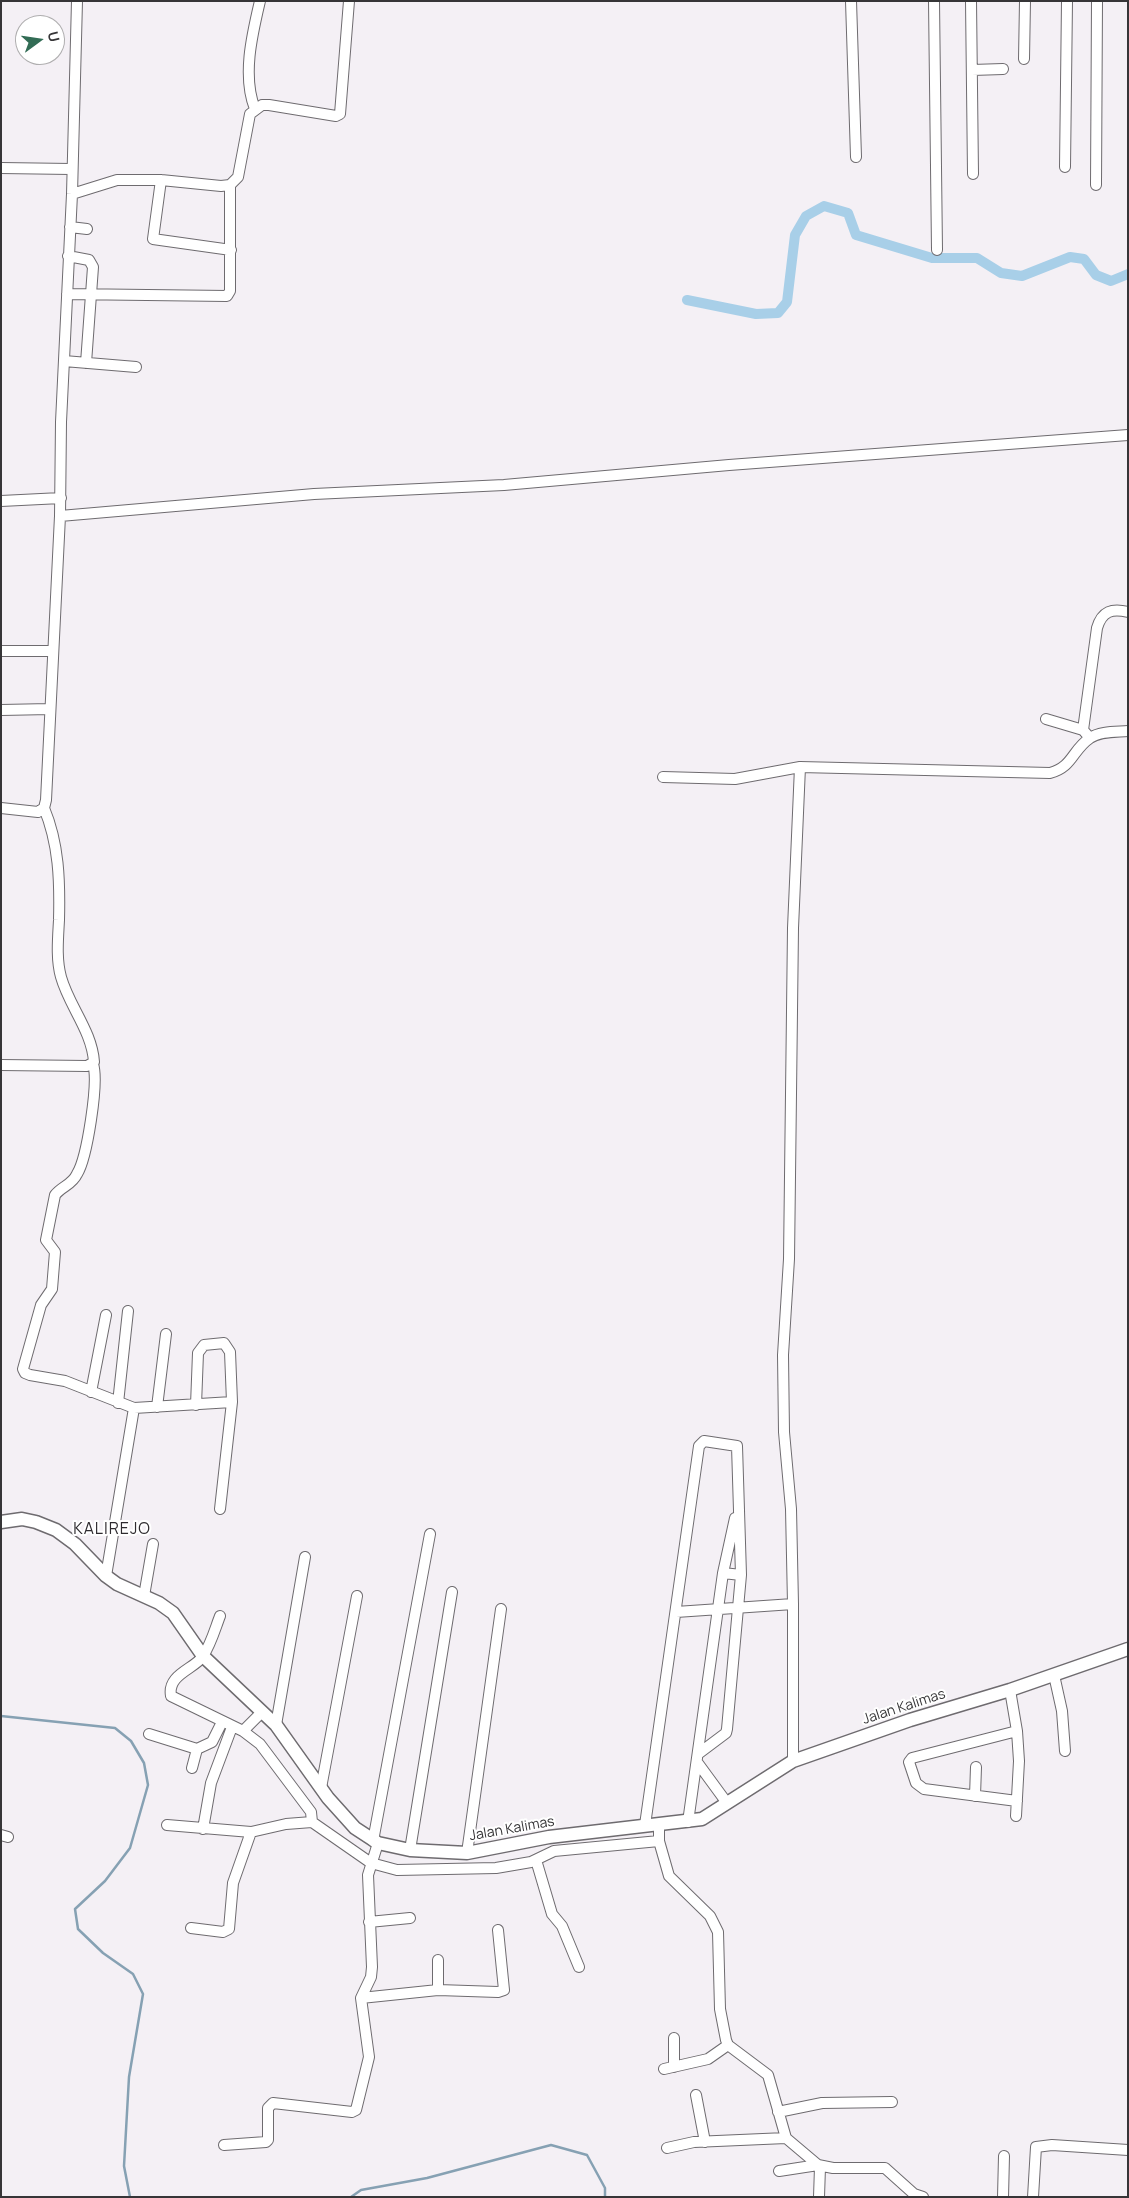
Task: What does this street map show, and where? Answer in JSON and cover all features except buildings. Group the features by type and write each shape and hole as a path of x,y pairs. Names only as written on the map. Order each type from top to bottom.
{"street":[{"path":"77,1 66,294 61,498 46,800 44,808 49,820 59,864 58,956 61,976 94,1057 93,1064 96,1081 83,1162 70,1186 59,1190 55,1195 46,1236 47,1244 55,1252 52,1289 41,1305 23,1368 25,1373 30,1375 65,1381 134,1408 232,1402"},
{"path":"255,109 249,95 250,59 252,34 260,1"},
{"path":"1,168 71,182 161,180 221,186 230,184 238,177 250,114 255,109 268,105 336,116 340,114 349,1"},
{"path":"852,1 856,157"},
{"path":"934,1 937,250"},
{"path":"971,1 973,174"},
{"path":"1024,59 1025,1"},
{"path":"1065,167 1067,1"},
{"path":"1096,184 1097,1"},
{"path":"972,70 1003,69"},
{"path":"161,180 153,240 231,250"},
{"path":"66,294 227,296 230,291 230,184"},
{"path":"70,227 87,229"},
{"path":"68,256 92,262 92,295 86,363"},
{"path":"64,361 136,367"},
{"path":"60,516 314,494 504,485 729,465 1128,435"},
{"path":"1,501 61,498"},
{"path":"663,777 735,779 800,766 1041,774 1064,768 1087,734 1100,618 1112,609 1128,612"},
{"path":"1,651 53,651"},
{"path":"1,710 50,709"},
{"path":"1046,719 1087,734 1128,731"},
{"path":"793,1761 791,1509 784,1432 783,1355 789,1259 793,928 800,766"},
{"path":"1,808 32,813 44,808"},
{"path":"1,1065 93,1064"},
{"path":"118,1403 128,1311"},
{"path":"91,1392 106,1314"},
{"path":"157,1407 166,1334"},
{"path":"196,1405 198,1353 204,1345 219,1342 224,1344 230,1352 232,1402 220,1509"},
{"path":"106,1576 134,1408"},
{"path":"645,1825 699,1446 704,1441 734,1444 737,1446 741,1575 740,1606 727,1729 726,1733 698,1758"},
{"path":"688,1822 724,1574 739,1503"},
{"path":"1,1527 8,1520"},
{"name":"Jalan Kalimas","path":"8,1520 36,1522 56,1530 75,1544 106,1576 117,1584 160,1603 173,1613 199,1660 276,1725 320,1788 375,1851 410,1850 467,1853 549,1836 645,1825 659,1832 715,1812 793,1761 910,1720 1010,1690 1128,1649"},
{"path":"224,2145 266,2142 268,2140 268,2108 273,2103 352,2112 356,2110 369,2057 361,1998 371,1978 372,1967 368,1875 375,1851 430,1534"},
{"path":"144,1596 153,1544"},
{"path":"276,1725 306,1557"},
{"path":"724,1574 741,1575"},
{"path":"410,1850 452,1592"},
{"path":"320,1788 356,1596"},
{"path":"676,1612 719,1610 740,1606 793,1604"},
{"path":"467,1853 501,1609"},
{"path":"220,1616 199,1660 176,1679 170,1691 171,1696 243,1731 260,1744 311,1812 312,1822"},
{"path":"1054,1675 1062,1711 1065,1751"},
{"path":"1010,1690 1017,1731 1019,1761 1016,1816"},
{"path":"243,1731 261,1714"},
{"path":"149,1734 197,1749 212,1742 222,1722"},
{"path":"203,1829 211,1783 232,1727"},
{"path":"1017,1731 910,1760 910,1765 919,1787 1017,1801"},
{"path":"192,1768 197,1749"},
{"path":"698,1758 727,1803"},
{"path":"975,1796 976,1766"},
{"path":"167,1825 251,1832 286,1824 312,1822 375,1851 397,1870 496,1868 536,1860 554,1851 659,1832 666,1868 673,1882 715,1922 718,1932 720,2009 728,2045 768,2075 786,2138 819,2166 819,2197"},
{"path":"191,1928 223,1932 229,1929 233,1883 251,1832"},
{"path":"536,1860 552,1914 562,1926 579,1967"},
{"path":"369,1922 410,1918"},
{"path":"361,1998 438,1990 498,1992 504,1990 498,1930"},
{"path":"438,1960 438,1990"},
{"path":"674,2038 669,2068 708,2059 728,2045"},
{"path":"696,2095 705,2142"},
{"path":"778,2112 822,2103 892,2102"},
{"path":"667,2148 694,2142 786,2138"},
{"path":"1033,2197 1036,2147 1052,2145 1106,2147 1128,2150"},
{"path":"1003,2197 1004,2156"},
{"path":"779,2171 819,2166 885,2168 914,2194 923,2197"}],"waterway":[{"path":"687,300 756,314 778,313 787,302 795,235 806,216 824,206 848,213 856,235 932,258 977,258 1001,273 1022,276 1070,257 1084,259 1096,275 1111,281 1128,274"},
{"path":"1,1716 115,1728 131,1741 144,1763 148,1785 130,1848 105,1881 75,1909 78,1929 103,1953 133,1974 143,1994 129,2077 124,2166 130,2197"},
{"path":"351,2197 361,2190 427,2178 551,2145 587,2155 605,2188 605,2197"}],"district":[{"name":"KALIREJO","path":"112,1530"}]}
